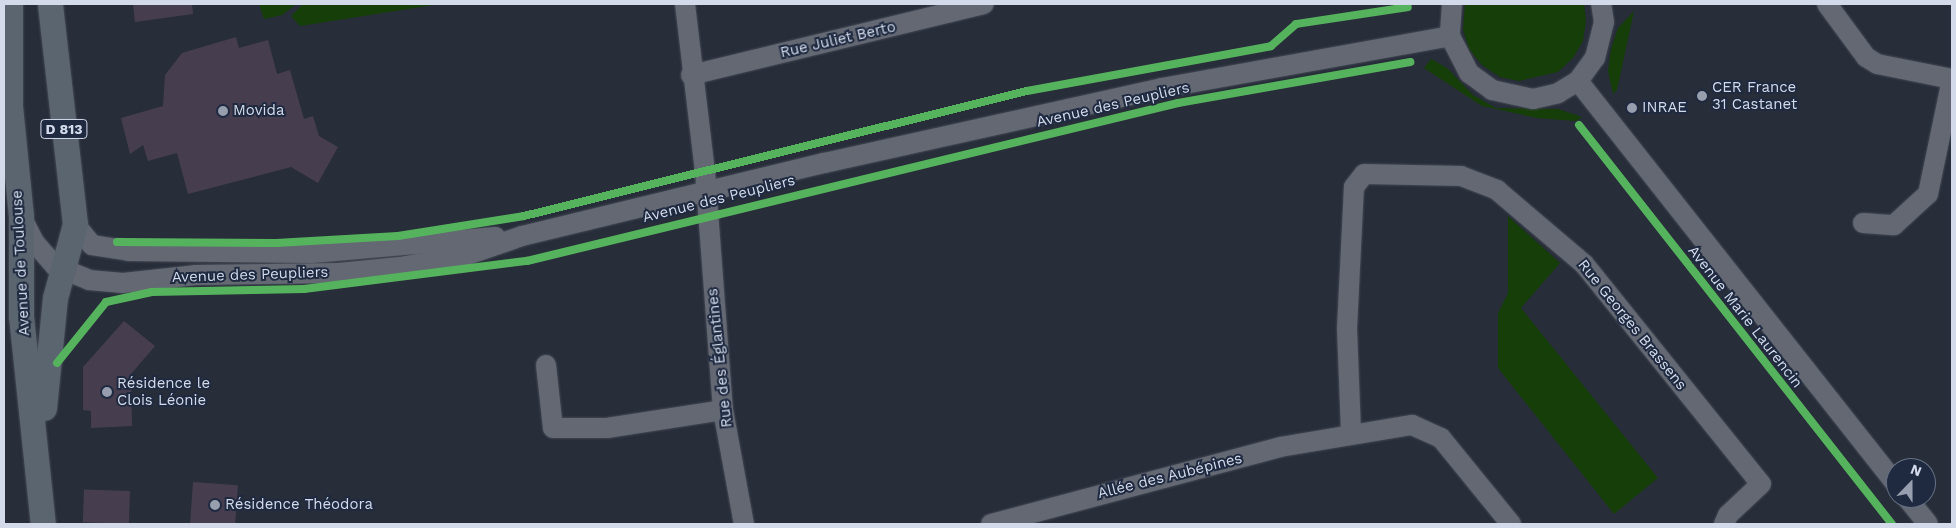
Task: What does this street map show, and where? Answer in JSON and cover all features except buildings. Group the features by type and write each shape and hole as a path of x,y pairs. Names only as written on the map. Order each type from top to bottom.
{"main road":[{"name":"Avenue de Toulouse","path":"10,4 10,106 21,216 21,316 40,463 44,524"},
{"name":"Avenue de Toulouse","path":"40,463 54,262 79,238 50,4"}],"street":[{"name":"Rue des Églantines","path":"685,4 691,75 706,191 723,410 744,524"},
{"name":"Rue Juliet Berto","path":"691,75 984,4"},
{"path":"1452,4 1450,36 1469,73 1506,96 1533,99 1558,93 1578,81 1595,58 1604,22 1601,4"},
{"path":"1827,4 1866,57 1877,64 1952,79 1928,194 1894,225 1863,223"},
{"name":"Avenue des Peupliers","path":"54,262 89,280 123,283 194,275 339,273 464,256 522,236 706,191 1162,88 1450,36"},
{"name":"Avenue Marie Laurencin","path":"1578,81 1886,471"},
{"name":"Rue Georges Brassens","path":"1351,432 1347,330 1354,187 1364,174 1461,176 1497,190 1584,264 1761,484 1728,515 1724,524"},
{"path":"21,216 54,262 22,275"},
{"name":"Avenue des Peupliers","path":"79,238 128,252 312,253 522,236"},
{"path":"546,365 553,428 607,428 723,410"},
{"name":"Allée des Aubépines","path":"991,524 1095,494 1192,474 1280,447 1351,432 1412,425 1428,429 1441,438 1511,524"},
{"path":"1915,508 1928,524"}],"green space":[{"path":"259,4 297,4 282,15 264,19"},
{"path":"303,4 440,4 300,26 291,16"},
{"path":"1465,4 1584,4 1586,21 1583,41 1573,58 1558,72 1519,81 1500,77 1482,65 1469,49 1463,29"},
{"path":"1634,11 1617,90 1613,94 1608,71 1611,49 1618,28"},
{"path":"1431,59 1447,68 1473,95 1496,108 1558,109 1582,117 1576,121 1537,118 1482,106 1424,68"},
{"path":"1508,216 1560,263 1521,308 1658,478 1614,514 1498,368 1498,313 1508,293"}],"cycle path":[{"path":"117,242 276,243 398,236 524,216 1027,91 1271,46 1296,24 1408,7"},
{"path":"57,363 106,302 152,292 304,289 527,261 1178,103 1410,62"},
{"path":"1579,125 1892,524"}],"place":[{"name":"CER France 31 Castanet","path":"1702,96"},
{"name":"INRAE","path":"1632,108"},
{"name":"Movida","path":"223,111"},
{"name":"Résidence le Clois Léonie","path":"107,392"},
{"name":"Résidence Théodora","path":"215,505"}]}
